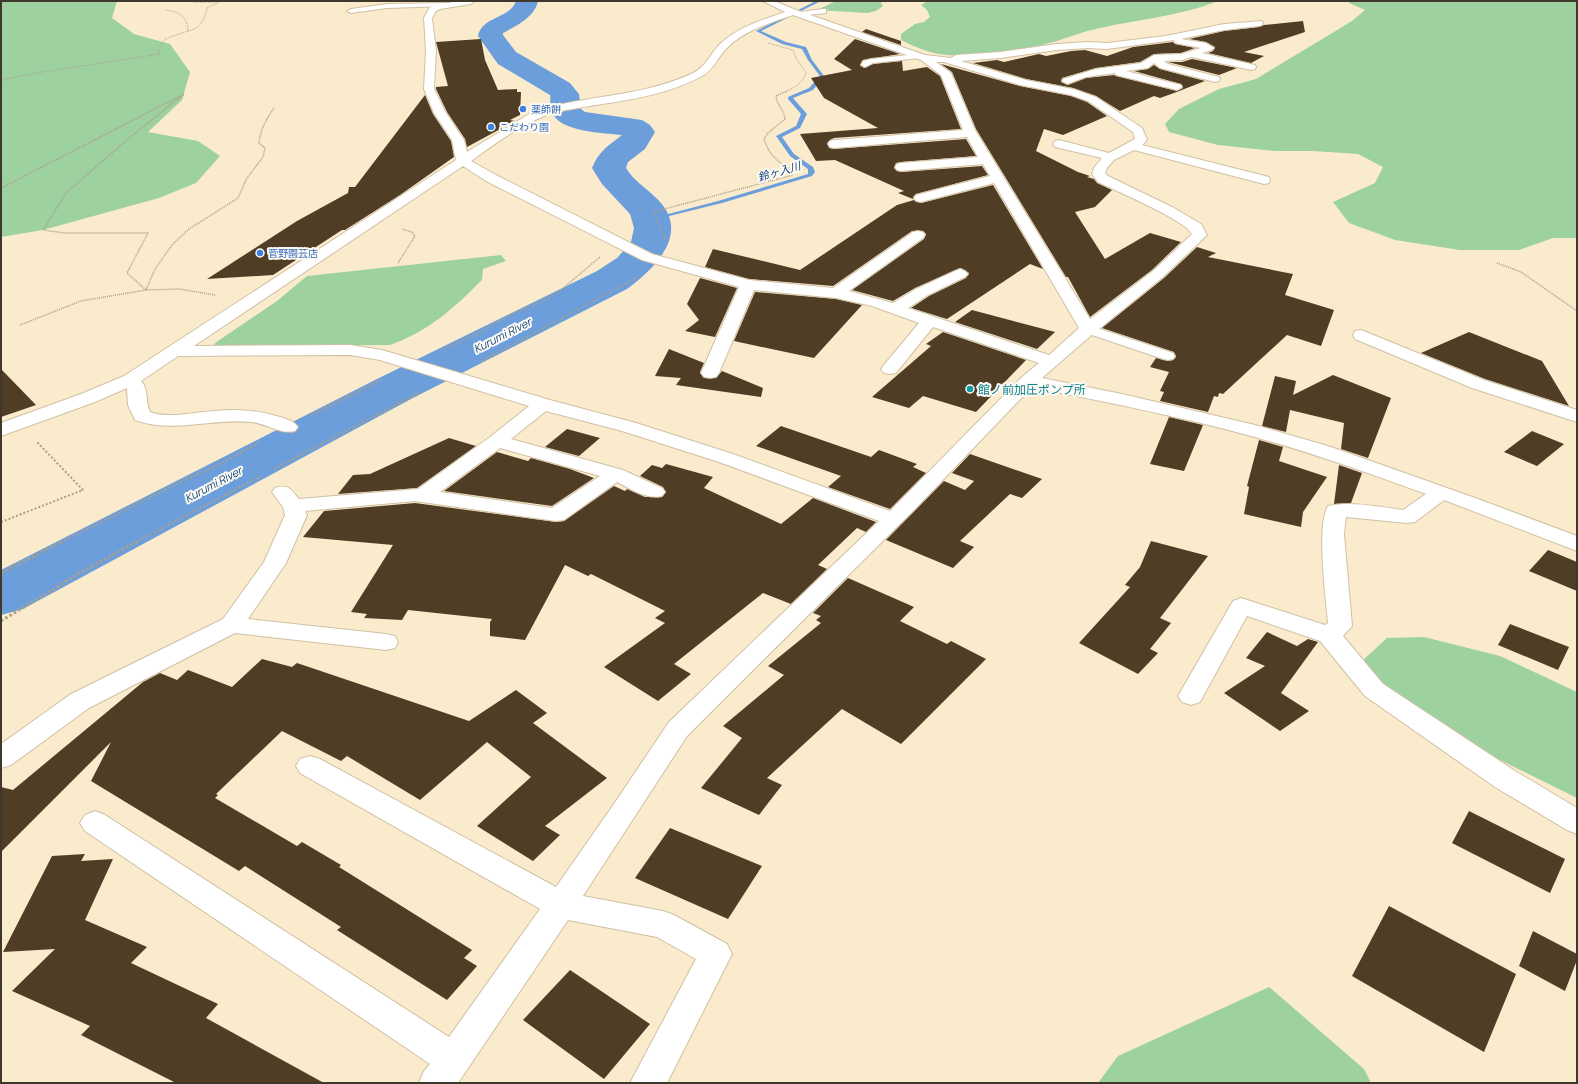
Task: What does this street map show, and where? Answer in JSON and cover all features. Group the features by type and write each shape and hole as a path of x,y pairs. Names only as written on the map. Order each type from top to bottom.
{"street":[{"path":"471,1 433,9 428,18 432,50 429,88 440,113 458,140 463,161 491,178 650,258 748,285 788,290 836,293 895,309 1052,362"},
{"path":"767,1 921,57 946,73 971,133 996,178 1088,329"},
{"path":"1,430 130,380 487,144 535,115 570,105 648,91 689,79 710,67 722,47 746,31 797,13"},
{"path":"921,57 945,59 1000,55 1087,45 1107,46 1166,39 1224,26 1260,23"},
{"path":"1107,46 1154,58 1182,57 1209,48 1204,45 1166,39"},
{"path":"1034,51 1055,57"},
{"path":"1191,54 1251,66"},
{"path":"1067,81 1083,75 1144,66 1154,58"},
{"path":"1154,58 1164,66 1215,79"},
{"path":"95,823 446,1071 678,729 892,519 1028,381 1052,362 1088,329 1158,274 1200,235 1196,227 1169,211 1103,179 1098,174 1100,168 1111,157 1134,146 1140,140 1138,130 1092,99 1073,92 1024,84 945,59"},
{"path":"1083,65 1177,87"},
{"path":"834,144 971,133"},
{"path":"1059,144 1111,157"},
{"path":"1134,146 1264,180"},
{"path":"901,167 986,160"},
{"path":"921,198 996,178"},
{"path":"836,293 918,235"},
{"path":"895,309 922,292 960,274"},
{"path":"710,373 748,285"},
{"path":"890,369 929,321"},
{"path":"1361,335 1478,384 1577,416"},
{"path":"174,351 350,350 382,355 543,404 629,427 726,458 892,519"},
{"path":"130,380 137,387 137,404 142,416 151,420 166,421 228,415 276,420 288,427"},
{"path":"1028,381 1122,400 1255,431 1324,451 1441,492 1577,544"},
{"path":"422,496 497,441 543,404"},
{"path":"497,441 616,474 655,492"},
{"path":"1,758 80,701 232,625 275,564 296,515 288,499 414,495 556,515 616,474"},
{"path":"1329,635 1340,626 1333,534 1336,511 1357,511 1406,517 1441,492"},
{"path":"1191,696 1241,606 1329,635 1374,690 1505,779 1577,822"},
{"path":"232,625 386,642"},
{"path":"310,766 560,905 663,925 716,954 648,1083"}],"lane":[{"path":"351,11 387,6 447,5"},
{"path":"797,13 823,11"},
{"path":"865,65 866,62 871,61 921,57"},
{"path":"1088,329 1168,356"}],"path":[{"path":"1,80 36,73 160,54 158,51 165,39 199,27 207,16 207,8 221,1"},
{"path":"194,2 219,2"},
{"path":"166,10 176,12 185,18 188,24 188,31"},
{"path":"270,471 450,376 536,333 634,280 646,271 650,258 663,245 665,237 653,212 793,175 792,170 775,160 770,155 764,140 767,133 782,123 784,119 784,112 777,102 776,96 798,86 804,81 806,74 793,50 787,47 770,44 746,31"},
{"path":"1,188 46,167 130,120 184,94 128,139 66,193 43,230 65,233 148,233 127,273 146,290"},
{"path":"146,290 155,269 172,245 189,229 238,198 247,178 264,157 265,148 259,143 259,138 262,133 264,123 274,108"},
{"path":"364,226 404,229 412,232 415,236 398,263"},
{"path":"1,573 182,481 216,466 288,427 412,364 480,332 510,315 549,298 597,260 621,244"},
{"path":"1497,263 1521,272 1577,311"},
{"path":"20,325 81,301 146,290 179,288 249,302"},
{"path":"1,522 83,490 19,424"},
{"path":"1,620 83,571 263,475"}],"green space":[{"path":"1,1 117,1 112,18 134,34 170,44 190,72 182,100 148,132 198,141 220,156 196,183 159,198 43,230 1,237"},
{"path":"836,1 882,1 881,3 883,6 876,11 867,13 817,10"},
{"path":"928,1 1218,1 1188,11 1090,30 1029,48 1000,53 958,56 929,52 901,40 901,34 915,24 924,22 930,17 927,10 921,5"},
{"path":"1349,1 1577,1 1577,238 1553,238 1519,250 1460,250 1395,240 1349,223 1333,202 1375,183 1383,167 1358,154 1313,151 1274,151 1218,145 1169,132 1165,124 1179,109 1219,89 1256,79 1352,21 1365,10 1349,3"},
{"path":"501,255 506,261 483,269 482,280 450,310 417,333 390,345 215,346 215,343 277,301 307,276"},
{"path":"1424,637 1500,656 1577,692 1577,798 1429,725 1361,662 1387,638"},
{"path":"1269,987 1364,1069 1371,1083 1098,1083 1118,1056"}],"building":[{"path":"1303,21 1305,32 1244,52 1264,56 1251,63 1208,53 1213,51 1215,47 1206,42 1189,39 1224,31"},
{"path":"866,29 901,41 901,45 862,32"},
{"path":"481,39 485,60 498,90 517,89 517,92 521,92 520,115 510,120 515,121 467,147 465,139 447,112 436,89 436,87 448,86 436,42"},
{"path":"855,39 900,54 863,60 860,65 864,68 873,64 902,61 903,71 927,67 940,76 961,129 834,138 827,143 829,148 834,149 966,139 976,156 901,162 896,163 894,168 901,172 982,166 988,175 916,194 913,199 898,193 904,191 835,160 816,161 800,134 878,128 824,98 811,78 852,70 834,59"},
{"path":"1173,42 1175,44 1195,48 1181,53 1154,54 1140,62 1096,68 1062,78 1061,82 1068,85 1086,78 1114,75 1177,91 1183,88 1181,84 1134,71 1148,69 1154,65 1160,69 1205,81 1160,98 1154,96 1120,111 1096,96 1073,88 1026,79 973,63 997,60 1004,62 1039,54 1046,56 1085,50 1107,56 1133,47"},
{"path":"1192,59 1237,68 1219,75 1168,62 1182,62"},
{"path":"941,64 1020,86 1071,96 1087,102 1107,116 1063,135 1044,129 1036,151 1078,172 1090,176 1087,177 1094,179 1097,183 1112,190 1095,207 1075,212 1105,259 1150,233 1181,242 1152,270 1090,317 1068,277 1066,277 976,129 952,72"},
{"path":"425,95 433,114 451,141 454,157 400,195 345,230 342,230 273,275 207,279 297,221 348,193 349,187 355,187"},
{"path":"993,185 1043,269 1030,264 947,319 911,308 929,296 966,278 969,273 961,268 915,288 893,301 852,290 924,239 926,234 923,231 912,231 833,286 749,279 705,267 713,249 800,270 897,205 914,200 921,203"},
{"path":"1197,247 1216,253 1208,257 1293,274 1285,295 1334,310 1321,346 1287,335 1223,394 1219,393 1218,397 1214,396 1208,412 1160,401 1164,392 1160,391 1169,372 1150,367 1156,358 1168,361 1173,360 1176,357 1174,352 1102,328 1164,278"},
{"path":"700,278 737,288 715,337 685,331 699,320 687,304"},
{"path":"755,292 836,299 862,305 814,358 734,341"},
{"path":"972,310 1055,332 1037,349 955,322"},
{"path":"943,332 1026,360 976,412 923,396 909,408 872,397 931,346 926,344"},
{"path":"1469,332 1542,361 1569,406 1485,379 1421,353"},
{"path":"669,349 704,363 700,372 704,378 716,378 722,371 763,388 761,397 676,385 681,378 655,376"},
{"path":"1,369 36,405 1,417"},
{"path":"1333,375 1391,398 1368,458 1341,449 1344,423 1290,410 1286,432 1262,426 1275,376 1296,381 1293,395"},
{"path":"1169,417 1203,425 1184,471 1150,464"},
{"path":"781,426 871,457 879,450 917,464 913,467 926,473 890,509 828,487 841,476 756,446"},
{"path":"567,429 600,438 579,456 545,447"},
{"path":"1532,431 1564,444 1537,466 1504,452"},
{"path":"449,438 476,446 417,488 338,494 353,475 370,474"},
{"path":"1259,440 1283,447 1279,461 1327,477 1303,512 1301,527 1244,514 1249,487 1247,486"},
{"path":"497,452 528,461 531,458 570,469 594,478 552,506 444,491"},
{"path":"970,454 1042,479 1022,498 1010,494 960,541 974,547 953,568 886,540 944,481 965,490 974,481 952,473"},
{"path":"666,464 713,477 704,488 781,524 813,498 876,522 866,532 857,528 818,565 827,569 791,604 763,593 674,664 691,674 658,701 604,667 665,623 655,618 665,611 591,574 588,576 565,565 525,640 490,636 490,622 492,619 408,610 402,620 364,618 367,614 351,612 393,545 303,537 324,511 415,503 556,522 564,521 614,486 625,491 627,489 645,497 662,497 666,492 663,487 640,476 652,465 662,468"},
{"path":"1339,465 1362,473 1351,503 1334,504"},
{"path":"1151,541 1208,556 1160,618 1171,623 1150,649 1158,653 1138,674 1079,643 1130,587 1125,585 1140,567"},
{"path":"1548,550 1577,562 1577,591 1529,571"},
{"path":"848,578 914,607 900,621 947,644 951,641 986,659 901,744 842,709 767,778 782,785 759,815 701,788 742,738 723,726 784,675 768,666 821,623 816,620 821,616 813,613"},
{"path":"1510,624 1569,647 1558,670 1498,645"},
{"path":"1267,632 1297,646 1308,639 1318,642 1281,693 1309,711 1280,731 1224,693 1265,666 1246,658"},
{"path":"262,659 292,667 297,663 469,721 516,690 547,713 533,723 607,778 545,826 560,835 533,861 477,826 531,777 487,742 420,800 347,756 341,761 282,731 216,794 218,795 215,798 297,846 302,842 341,865 339,867 472,950 464,958 477,966 447,1000 337,930 341,927 245,866 239,871 91,781 111,742 1,852 1,787 13,790 143,682 160,673 177,680 188,670 232,687"},
{"path":"1469,811 1565,859 1550,893 1452,843"},
{"path":"670,828 762,866 728,919 635,878"},
{"path":"85,854 81,861 113,859 85,920 147,947 131,963 218,1004 206,1018 324,1083 176,1083 81,1035 90,1026 12,991 55,949 3,952 52,856"},
{"path":"1389,906 1516,974 1484,1052 1352,976"},
{"path":"1533,931 1577,954 1577,960 1565,991 1519,966"},
{"path":"570,970 650,1024 604,1079 523,1020"}],"waterway":[{"name":"Kurumi River","path":"1,595 394,389 612,280 631,267 651,241 653,228 648,211 614,177 609,168 611,161 615,156 633,142 637,138 639,132 631,127 585,121 574,118 566,112 565,94 560,89 507,58 490,36 491,30 507,22 518,14 526,5 527,1"},
{"name":"鈴ヶ入川","path":"651,220 720,202 810,175 812,172 811,168 792,155 779,136 798,127 804,114 790,98 811,89 822,76 810,60 804,48 784,43 758,31 819,1"}],"place":[{"name":"薬師餅","path":"523,109"},
{"name":"こだわり園","path":"491,127"},
{"name":"菅野園芸店","path":"260,253"},
{"name":"館ノ前加圧ポンプ所","path":"970,389"}]}
